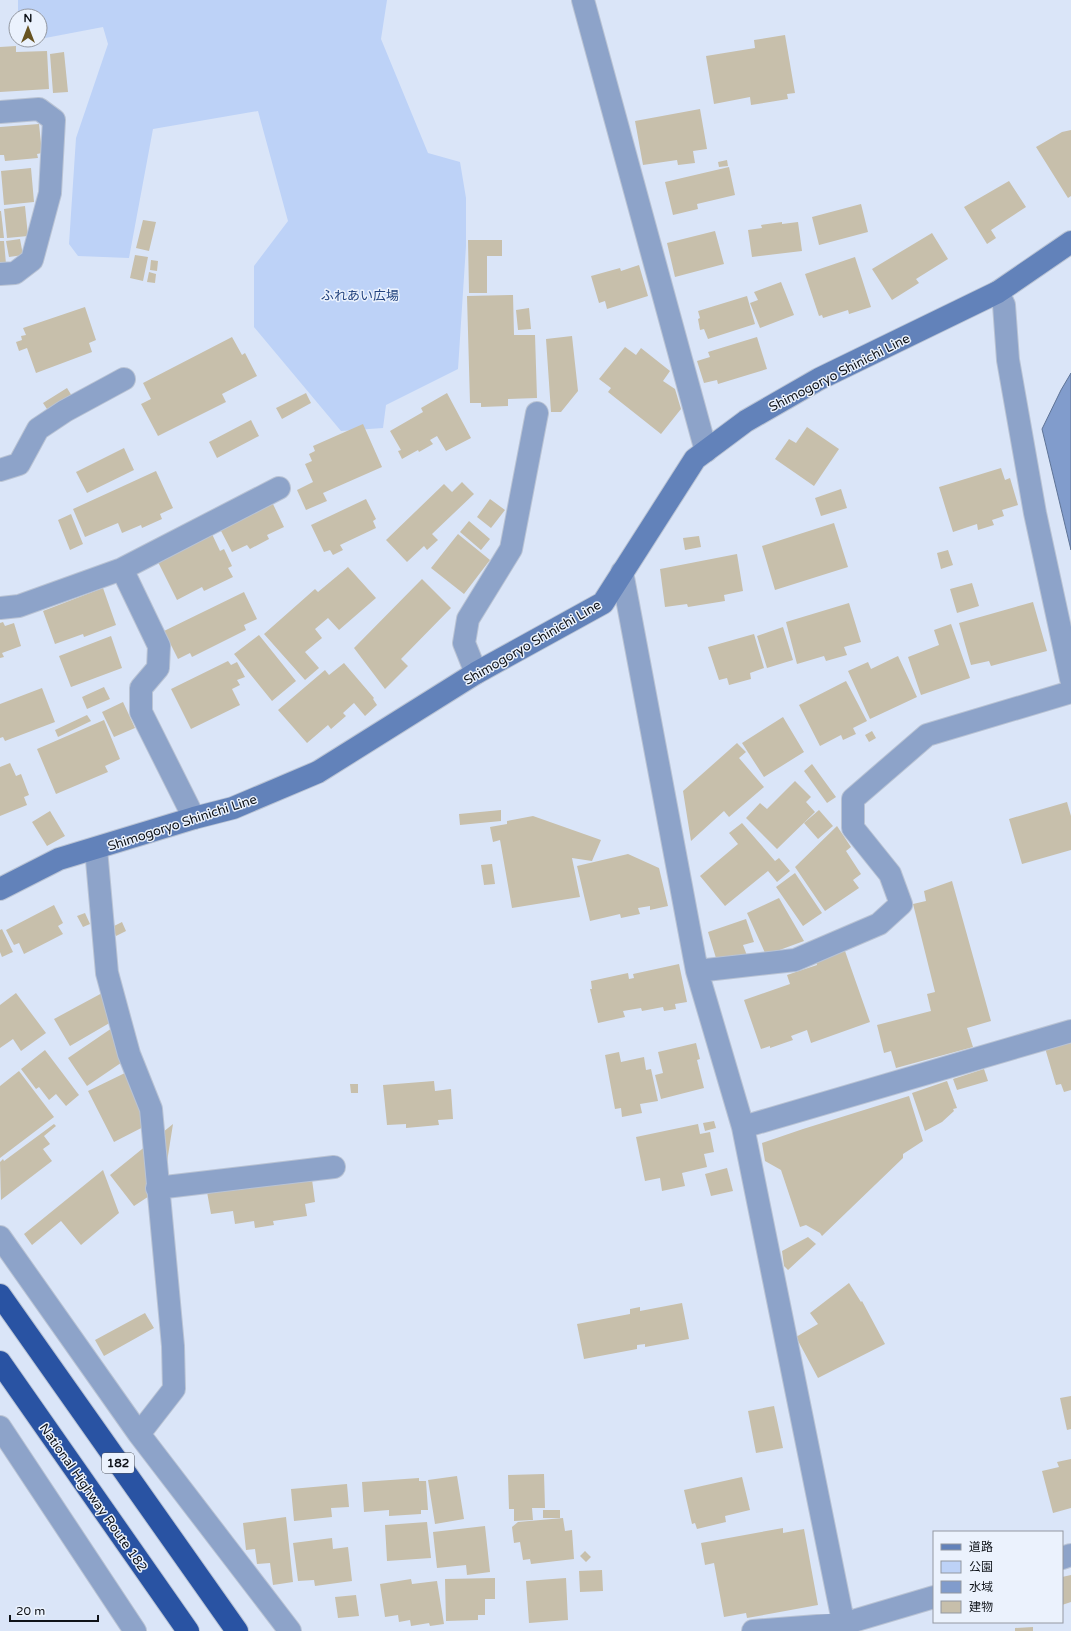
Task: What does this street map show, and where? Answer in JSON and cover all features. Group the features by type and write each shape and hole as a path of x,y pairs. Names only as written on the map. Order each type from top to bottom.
{"highway":[{"name":"182","path":"0,1295 236,1631"},
{"name":"National Highway Route 182","path":"0,1362 188,1631"}],"main road":[{"name":"Shimogoryo Shinichi Line","path":"0,889 59,859 194,818 233,808 318,772 476,673 602,603 695,460 746,420 819,379 998,292 1071,242"}],"street":[{"path":"583,0 706,451"},
{"path":"0,112 39,108 54,120 50,193 32,260 15,273 0,274"},
{"path":"998,292 1004,305 1008,360 1035,513 1071,679"},
{"path":"0,470 19,464 38,429 64,411 124,379"},
{"path":"476,673 464,644 468,619 511,549 537,413"},
{"path":"0,608 19,606 122,570 279,488"},
{"path":"122,570 159,646 158,668 141,688 141,712 194,818"},
{"path":"622,572 697,971 744,1127 844,1628"},
{"path":"697,971 795,960 879,924 901,904 890,874 853,828 853,799 927,734 1071,692"},
{"path":"96,849 107,973 128,1054 151,1109 157,1188 173,1346 174,1389 139,1434"},
{"path":"744,1127 1071,1031"},
{"path":"157,1188 334,1167"},
{"path":"0,1238 139,1434 290,1631"},
{"path":"0,1427 135,1631"},
{"path":"753,1631 844,1628 933,1597"}],"green space":[{"name":"ふれあい広場","path":"18,0 387,0 381,39 428,153 460,162 466,198 466,246 458,369 386,405 383,428 341,431 254,327 254,266 288,221 258,111 153,129 129,258 78,256 69,244 76,138 108,44 103,27 48,37 48,8 18,8"}],"water":[{"path":"1071,373 1071,550 1042,429"}],"building":[{"path":"785,35 795,93 787,94 788,99 751,105 750,97 714,104 706,56 755,48 754,40"},
{"path":"0,47 16,48 16,52 47,51 49,89 0,92"},
{"path":"64,52 68,92 53,93 50,54"},
{"path":"700,109 707,149 693,151 695,163 678,165 677,160 643,165 635,121"},
{"path":"39,124 42,153 37,154 38,158 5,161 4,155 0,155 0,127"},
{"path":"1071,130 1071,196 1068,198 1036,147 1062,132"},
{"path":"727,160 728,166 719,167 718,162"},
{"path":"729,167 735,195 697,204 698,209 673,215 665,182"},
{"path":"31,168 34,202 4,205 1,171"},
{"path":"1009,181 1026,207 991,230 996,238 987,244 964,207"},
{"path":"861,204 868,232 819,245 812,217"},
{"path":"25,206 28,236 7,238 4,209"},
{"path":"1,211 4,238 0,238"},
{"path":"143,220 156,222 149,251 136,248"},
{"path":"782,222 782,224 798,222 802,251 752,257 748,230 762,228 761,225"},
{"path":"715,231 724,264 675,277 667,243"},
{"path":"932,233 948,259 916,279 919,283 892,300 872,269"},
{"path":"20,239 23,255 9,257 6,241"},
{"path":"468,240 502,240 502,256 487,256 487,293 469,293"},
{"path":"0,241 4,241 6,264 0,265"},
{"path":"135,255 148,257 143,281 130,278"},
{"path":"855,257 871,307 849,314 848,310 823,318 822,315 819,316 805,274"},
{"path":"151,260 158,261 157,271 150,270"},
{"path":"639,265 648,296 607,309 605,301 599,303 591,276 620,268 621,271"},
{"path":"149,272 156,274 155,283 147,282"},
{"path":"781,282 794,315 760,328 750,303 758,300 754,292"},
{"path":"513,295 514,335 535,335 537,398 508,399 508,406 481,407 481,403 470,403 467,296"},
{"path":"747,296 755,324 708,339 704,329 700,330 698,319 700,318 698,311"},
{"path":"85,307 96,340 89,343 92,352 36,373 27,348 19,351 16,342 22,340 21,336 26,335 23,328"},
{"path":"529,308 531,329 518,330 516,310"},
{"path":"572,336 578,391 561,412 551,412 546,339"},
{"path":"232,337 242,355 245,353 257,376 222,394 226,402 158,436 141,404 151,399 143,383"},
{"path":"757,337 767,369 718,384 717,380 704,383 697,361 710,357 708,352"},
{"path":"625,347 636,355 641,348 670,371 663,381 675,389 681,409 661,434 608,392 611,388 599,379"},
{"path":"67,388 75,401 51,415 43,403"},
{"path":"306,393 311,403 282,419 276,408"},
{"path":"447,393 471,438 446,451 437,436 430,440 433,444 402,459 398,451 401,450 390,431 423,412 421,408"},
{"path":"251,420 259,436 217,458 209,442"},
{"path":"363,424 382,467 323,493 327,501 306,510 297,490 313,482 305,464 312,461 309,454 315,451 313,446"},
{"path":"807,427 839,449 814,486 775,459 789,439 796,443"},
{"path":"124,448 134,470 87,493 76,472"},
{"path":"1001,468 1005,480 1010,478 1018,505 1002,510 1004,516 992,520 994,525 978,530 977,524 953,532 939,487"},
{"path":"156,471 173,508 160,514 162,519 142,528 141,525 122,533 118,523 85,537 73,509"},
{"path":"462,482 474,494 432,534 438,540 427,550 424,546 407,562 386,540 444,484 452,492"},
{"path":"841,489 847,508 821,516 815,498"},
{"path":"366,499 376,519 373,521 376,528 340,545 343,550 333,555 330,550 324,552 311,525"},
{"path":"490,499 505,510 491,528 477,517"},
{"path":"272,502 284,527 267,535 269,539 250,549 247,545 232,552 220,529"},
{"path":"71,514 83,544 70,550 58,520"},
{"path":"469,521 490,539 481,550 460,532"},
{"path":"834,523 848,567 775,590 762,546"},
{"path":"212,534 220,551 224,549 232,566 228,568 233,577 204,591 202,587 177,600 158,562"},
{"path":"458,534 490,560 464,594 431,568"},
{"path":"699,536 701,547 685,550 683,538"},
{"path":"948,550 953,565 941,569 937,553"},
{"path":"737,554 743,591 724,595 725,601 688,607 687,604 665,607 660,569"},
{"path":"348,567 376,598 339,630 328,618 315,629 322,638 305,652 319,668 305,680 264,634 315,589 318,592"},
{"path":"422,579 451,608 401,659 408,666 385,689 354,648"},
{"path":"972,583 979,606 957,613 950,589"},
{"path":"103,588 116,625 84,637 83,634 55,644 43,611"},
{"path":"244,592 257,619 244,625 246,630 192,657 190,653 178,659 164,631"},
{"path":"1033,602 1047,651 991,666 989,661 971,665 959,623"},
{"path":"849,603 861,642 844,647 847,655 826,661 824,656 797,664 786,622"},
{"path":"3,622 5,626 14,623 21,646 2,653 4,657 0,658 0,623"},
{"path":"951,624 970,678 921,695 908,657 939,645 934,630"},
{"path":"783,627 793,660 767,668 757,636"},
{"path":"754,634 764,668 750,673 751,679 729,685 727,678 719,680 708,647"},
{"path":"259,635 296,681 272,701 234,654"},
{"path":"111,636 122,668 71,687 59,656"},
{"path":"898,656 917,697 870,719 848,671 868,662 871,669"},
{"path":"228,661 231,665 237,662 245,677 237,680 240,685 232,689 240,705 191,729 171,689"},
{"path":"344,663 374,698 373,699 377,705 365,716 354,703 343,713 346,716 331,729 328,725 307,743 278,710 325,670 329,675"},
{"path":"846,681 867,721 853,728 856,734 843,740 841,735 820,746 799,705"},
{"path":"104,687 110,699 87,709 82,697"},
{"path":"42,688 55,722 5,741 3,737 0,738 0,704"},
{"path":"123,702 135,728 114,737 102,712"},
{"path":"87,715 91,721 58,737 55,730"},
{"path":"783,717 804,752 764,777 742,743"},
{"path":"104,720 120,759 105,766 108,772 56,794 37,749"},
{"path":"872,731 876,738 869,742 865,735"},
{"path":"737,743 746,752 739,758 764,787 729,817 724,811 691,841 683,791"},
{"path":"10,763 16,776 21,774 29,795 24,797 27,805 0,816 0,767"},
{"path":"812,764 836,797 827,803 804,771"},
{"path":"795,781 811,797 806,802 815,812 777,849 746,818 760,803 767,809"},
{"path":"1067,802 1071,816 1071,850 1022,864 1009,819"},
{"path":"501,810 501,821 460,825 459,814"},
{"path":"819,810 833,826 818,839 804,823"},
{"path":"50,811 65,836 47,846 32,822"},
{"path":"533,816 601,840 592,861 572,858 580,897 512,908 500,840 493,842 490,827 507,824 507,821"},
{"path":"742,823 775,861 779,858 790,871 777,882 768,871 725,906 700,876 738,844 729,833"},
{"path":"837,826 851,847 846,851 861,874 853,880 859,888 825,911 795,867"},
{"path":"628,854 659,868 668,906 650,910 650,906 638,908 640,914 621,918 620,914 590,921 577,866"},
{"path":"492,864 495,884 484,885 481,865"},
{"path":"795,873 822,913 803,926 776,887"},
{"path":"952,881 991,1021 967,1028 973,1047 896,1068 891,1051 884,1053 877,1025 931,1011 927,994 935,992 913,904 926,901 924,891"},
{"path":"779,898 804,941 766,955 747,913"},
{"path":"54,905 63,923 58,926 63,934 24,954 19,943 14,945 6,930"},
{"path":"85,913 90,924 83,927 77,916"},
{"path":"746,919 754,942 743,945 749,961 720,971 708,932"},
{"path":"122,922 126,931 116,936 112,927"},
{"path":"2,929 13,952 2,957 0,952 0,930"},
{"path":"845,951 870,1022 811,1043 807,1030 791,1036 793,1040 770,1048 770,1046 761,1049 744,1000 790,984 787,975 817,965 816,961"},
{"path":"679,964 687,1002 675,1004 676,1009 664,1011 663,1007 642,1011 641,1008 623,1011 625,1017 598,1023 590,989 592,989 591,981 628,973 629,979 634,978 633,974"},
{"path":"104,992 118,1018 70,1046 54,1019"},
{"path":"16,993 46,1033 21,1051 13,1039 0,1048 0,1005"},
{"path":"115,1026 134,1054 87,1086 68,1058"},
{"path":"1071,1039 1071,1090 1064,1092 1061,1084 1056,1085 1045,1048"},
{"path":"696,1043 700,1059 697,1060 704,1088 661,1099 655,1075 663,1073 658,1052"},
{"path":"45,1050 79,1095 66,1106 56,1094 49,1100 39,1087 36,1089 21,1069"},
{"path":"619,1052 621,1062 644,1057 646,1070 651,1069 658,1101 640,1104 642,1113 622,1117 621,1108 615,1109 605,1055"},
{"path":"984,1069 988,1081 957,1090 953,1079"},
{"path":"19,1071 54,1117 0,1158 0,1086"},
{"path":"127,1072 153,1122 114,1142 88,1091"},
{"path":"434,1081 435,1091 451,1089 453,1119 438,1120 439,1125 406,1128 406,1124 387,1125 383,1085"},
{"path":"947,1081 957,1108 953,1109 954,1111 942,1122 925,1131 912,1093"},
{"path":"350,1084 358,1084 358,1093 351,1093"},
{"path":"909,1096 923,1141 903,1154 903,1158 822,1236 820,1233 806,1225 800,1227 781,1170 765,1161 762,1143"},
{"path":"714,1121 716,1128 705,1131 703,1123"},
{"path":"54,1124 56,1126 44,1136 50,1144 43,1149 52,1161 1,1200 0,1162 3,1159 4,1161"},
{"path":"173,1124 163,1187 134,1206 110,1175"},
{"path":"698,1124 700,1134 710,1132 714,1152 704,1154 707,1167 682,1173 685,1186 662,1191 660,1178 645,1181 636,1137"},
{"path":"727,1168 733,1191 711,1196 705,1174"},
{"path":"103,1170 119,1213 81,1245 61,1221 32,1245 24,1234"},
{"path":"311,1172 315,1202 305,1204 307,1216 273,1221 274,1225 255,1228 254,1221 235,1224 233,1211 211,1214 207,1192"},
{"path":"808,1237 816,1244 788,1270 784,1266 782,1251"},
{"path":"849,1283 861,1302 862,1301 885,1344 818,1378 796,1337 818,1324 810,1313"},
{"path":"682,1303 689,1339 645,1347 645,1344 637,1345 637,1349 584,1359 577,1324 630,1314 630,1309 640,1307 640,1311"},
{"path":"145,1313 154,1328 104,1356 95,1340"},
{"path":"1071,1396 1071,1429 1067,1430 1060,1398"},
{"path":"774,1406 783,1448 756,1453 748,1411"},
{"path":"1071,1459 1071,1508 1053,1513 1042,1471 1059,1467 1057,1462"},
{"path":"544,1474 545,1508 532,1508 533,1520 514,1521 514,1509 509,1509 508,1475"},
{"path":"457,1476 464,1519 435,1524 428,1480"},
{"path":"742,1477 750,1510 725,1516 726,1522 697,1529 695,1523 692,1524 684,1490"},
{"path":"419,1478 419,1481 426,1481 428,1510 421,1510 421,1514 389,1516 389,1510 364,1512 362,1482"},
{"path":"347,1484 349,1507 331,1508 332,1517 294,1521 291,1489"},
{"path":"543,1510 560,1510 560,1518 543,1518"},
{"path":"286,1517 293,1582 273,1585 270,1563 257,1564 255,1549 246,1550 243,1523"},
{"path":"563,1518 565,1531 572,1530 574,1559 531,1564 530,1559 523,1560 520,1542 514,1543 512,1527 518,1522"},
{"path":"427,1522 431,1558 387,1561 385,1525"},
{"path":"485,1526 490,1572 467,1575 466,1565 437,1568 433,1532"},
{"path":"783,1528 783,1533 804,1529 818,1605 747,1618 746,1613 724,1617 714,1563 705,1565 701,1543"},
{"path":"332,1538 333,1549 348,1547 352,1581 315,1586 314,1580 298,1581 293,1543"},
{"path":"585,1551 591,1557 586,1562 580,1556"},
{"path":"602,1570 603,1591 580,1592 579,1571"},
{"path":"1071,1575 1071,1602 1063,1605 1063,1577"},
{"path":"495,1578 495,1599 485,1599 485,1615 478,1615 478,1620 446,1621 445,1579"},
{"path":"566,1578 568,1620 529,1623 526,1581"},
{"path":"411,1579 412,1584 437,1581 444,1624 430,1626 429,1623 411,1626 410,1620 399,1622 398,1615 385,1617 380,1584"},
{"path":"356,1595 359,1616 338,1618 335,1597"},
{"path":"1033,1627 1033,1631 1015,1631 1015,1628"}]}
